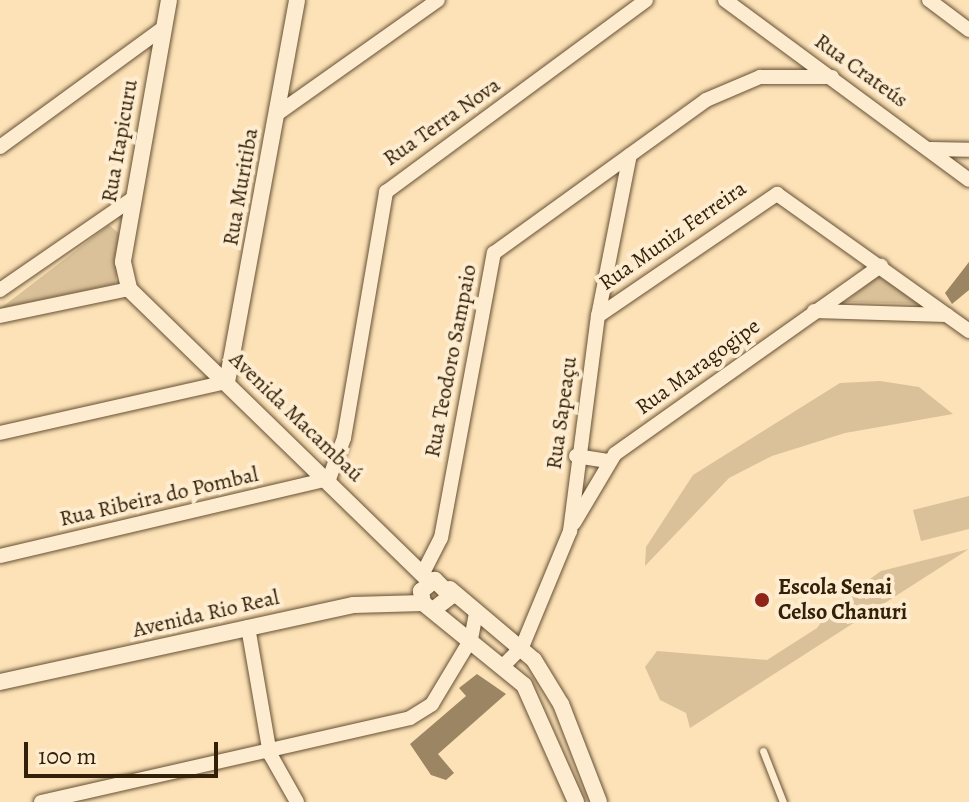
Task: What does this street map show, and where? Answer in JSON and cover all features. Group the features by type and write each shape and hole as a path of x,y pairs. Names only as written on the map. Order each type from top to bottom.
{"street":[{"name":"Rua Itapicuru","path":"129,289 123,262 169,0"},
{"name":"Rua Muritiba","path":"227,382 297,0"},
{"path":"408,21 415,0"},
{"path":"277,114 438,0"},
{"name":"Rua Terra Nova","path":"329,479 344,438 382,205 393,182 646,0"},
{"name":"Rua Crateús","path":"725,0 969,179"},
{"path":"936,1 969,30"},
{"path":"0,147 162,29"},
{"path":"779,75 799,52"},
{"name":"Rua Teodoro Sampaio","path":"426,576 441,538 494,253 706,100 779,75 832,77"},
{"path":"929,149 968,150"},
{"name":"Rua Crateús","path":"968,150 969,179"},
{"name":"Rua Sapeaçu","path":"505,664 522,647 570,531 576,456 598,316 630,155"},
{"name":"Rua Muniz Ferreira","path":"598,316 777,194 969,331"},
{"path":"0,290 132,199"},
{"name":"Rua Maragogipe","path":"570,531 608,461 813,311 881,266"},
{"path":"0,316 129,289"},
{"name":"Avenida Macambaú","path":"129,289 426,576"},
{"path":"813,311 947,315"},
{"path":"0,433 227,382"},
{"path":"576,456 608,461"},
{"name":"Rua Ribeira do Pombal","path":"0,556 329,479"},
{"path":"426,576 450,589 522,647 561,704 599,802"},
{"path":"426,576 428,606 505,664 546,722 576,802"},
{"path":"428,606 445,606 450,589"},
{"name":"Avenida Rio Real","path":"0,682 353,605 428,606"},
{"path":"41,802 270,754 423,712 471,639 476,613"},
{"path":"248,627 270,754 297,802"}],"lane":[{"path":"763,751 783,802"}],"shaded area":[{"path":"109,225 122,236 115,284 1,308"},
{"path":"878,276 923,304 845,302"},
{"path":"880,381 919,387 953,414 845,433 772,456 729,478 645,566 646,547 693,475 840,383"},
{"path":"969,496 969,529 921,541 913,510"},
{"path":"969,549 690,728 686,713 660,700 645,667 657,651 767,660 817,628 834,605 881,571"}],"building":[{"path":"969,262 969,290 952,304 945,293"},
{"path":"477,674 506,694 438,754 454,773 446,780 431,775 410,744 466,696 459,688"}],"place":[{"name":"Escola Senai Celso Chanuri","path":"762,600"}]}
